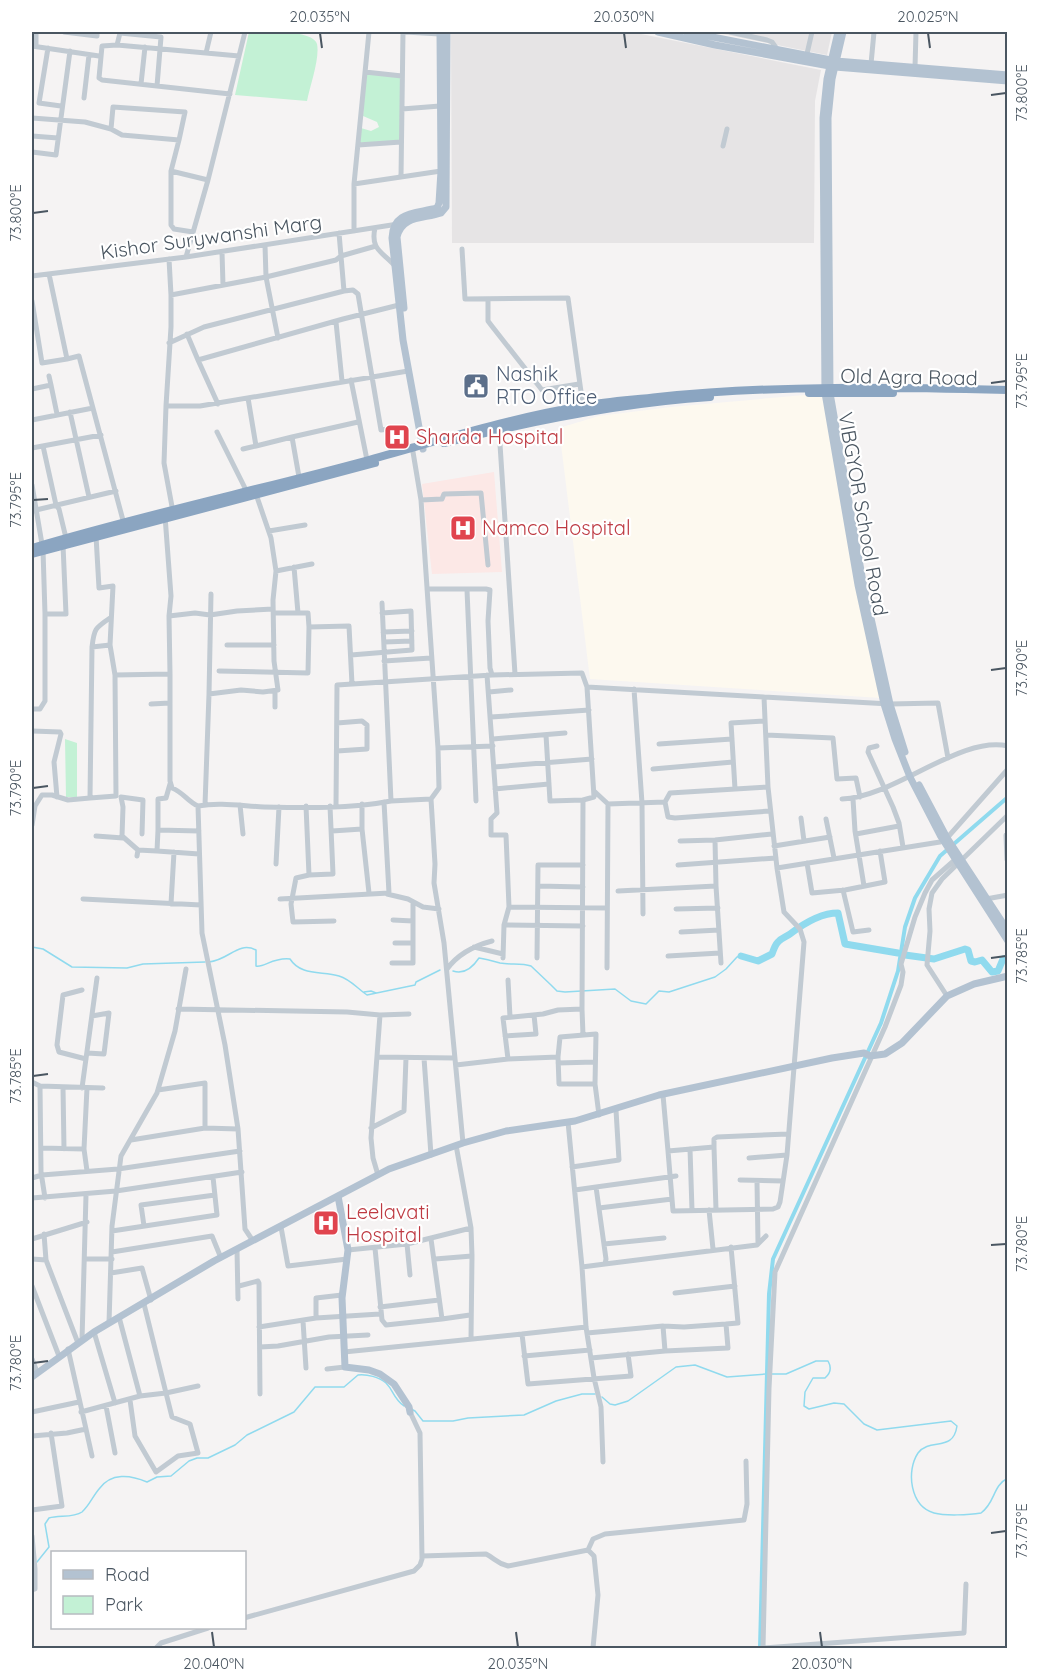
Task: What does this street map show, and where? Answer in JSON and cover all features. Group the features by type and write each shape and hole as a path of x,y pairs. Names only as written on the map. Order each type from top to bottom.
{"highway":[{"name":"Old Agra Road","path":"424,446 572,415 636,405 742,395 809,393 827,390 1008,395"},
{"path":"32,548 42,548 386,457 491,425 583,406 700,393 1008,390"},
{"path":"252,492 299,477 386,457"},
{"path":"65,542 96,537 124,526"},
{"path":"32,554 42,548"}],"main road":[{"path":"424,446 408,371 392,238 404,216 436,208 440,199 443,32"},
{"path":"398,224 441,213 446,207 443,32"},
{"path":"658,32 777,53"},
{"path":"687,32 833,64 1008,81"},
{"path":"833,64 838,32"},
{"path":"833,64 843,32"},
{"path":"833,64 871,64 1008,75"},
{"name":"VIBGYOR School Road","path":"833,64 823,118 827,390 856,556 887,704 905,759 947,842 1008,941"},
{"path":"398,224 397,237 406,329 424,446"},
{"name":"VIBGYOR School Road","path":"984,900 1008,932"},
{"path":"34,1374 94,1332 221,1258 389,1169 460,1144 506,1131 568,1122 663,1095 794,1066 890,1052 902,1043 947,996 974,984 1008,976"},
{"path":"338,1196 348,1250 342,1295 345,1367 380,1374 394,1384 409,1409"}],"street":[{"path":"36,32 34,46 99,56"},
{"path":"64,32 97,36 97,32"},
{"path":"206,53 211,32"},
{"path":"186,257 245,32"},
{"path":"354,231 354,184 369,32"},
{"path":"401,177 404,32 443,32"},
{"path":"730,32 767,40 777,53"},
{"path":"767,40 768,32"},
{"path":"806,59 812,32"},
{"path":"871,64 874,32"},
{"path":"915,68 916,32"},
{"path":"117,45 121,33 160,36 162,39 157,86"},
{"path":"230,94 100,79 99,56 102,46 117,45 239,56"},
{"path":"141,84 145,47"},
{"path":"48,48 39,103 61,106"},
{"path":"32,152 56,155 70,51"},
{"path":"84,98 88,55"},
{"path":"365,72 402,76"},
{"path":"402,109 440,106"},
{"path":"111,129 113,107 185,112 171,171 171,225 174,229 193,232"},
{"path":"32,118 85,122 111,129 122,135 178,140"},
{"path":"723,146 728,129"},
{"path":"32,136 58,138"},
{"path":"358,145 401,142"},
{"path":"171,171 208,180"},
{"path":"354,184 441,171"},
{"name":"Kishor Surywanshi Marg","path":"32,276 222,252 398,224"},
{"path":"375,228 376,246 396,267"},
{"path":"339,233 344,291"},
{"path":"265,245 266,277 278,338"},
{"path":"171,295 266,277 336,260 341,256 376,246"},
{"path":"462,249 465,299 568,298 583,406"},
{"path":"222,252 223,285"},
{"path":"157,851 158,800 166,798 170,783 169,616 171,596 169,513 164,463 171,295 169,259"},
{"path":"49,274 68,359"},
{"path":"169,343 204,327 353,290 358,294 363,314 371,378 381,430 395,428"},
{"path":"488,299 488,321 542,390 579,384"},
{"path":"32,301 42,363 79,356 124,526"},
{"path":"198,360 399,305"},
{"path":"336,322 342,381"},
{"path":"187,334 218,404"},
{"path":"166,406 218,404 408,371"},
{"path":"49,376 57,414"},
{"path":"351,380 367,460"},
{"path":"32,389 51,385"},
{"path":"248,398 256,446"},
{"path":"32,420 93,408"},
{"path":"70,412 89,497"},
{"path":"243,448 358,422"},
{"path":"499,429 515,674"},
{"path":"217,432 252,492 269,531 276,571 273,611 275,672 278,690 275,691 274,707"},
{"path":"32,448 101,435"},
{"path":"292,438 299,477"},
{"path":"43,446 65,542 66,614 45,614"},
{"path":"413,449 422,500 438,748 439,788 431,799 434,884 447,969 456,1065 460,1144 471,1228 471,1339"},
{"path":"32,485 34,510 42,548 45,614 45,701 40,709 32,709"},
{"path":"34,510 116,491"},
{"path":"422,500 442,499 444,494 481,493 488,565"},
{"path":"269,531 305,525"},
{"path":"96,537 99,588 112,586 110,645 115,675 119,796 123,800 123,838"},
{"path":"276,571 312,564"},
{"path":"294,567 298,613"},
{"path":"427,589 486,589 490,591 489,692 497,813 491,819 491,835 506,835 509,907 504,924 503,956 474,947"},
{"path":"466,590 476,801"},
{"path":"206,804 211,594"},
{"path":"382,603 391,801"},
{"path":"169,616 210,615 237,611 308,613 308,673 219,671"},
{"path":"351,655 412,650 411,611 382,613"},
{"path":"90,798 93,633 97,627 110,618"},
{"path":"309,627 349,626 352,684"},
{"path":"383,632 412,631"},
{"path":"384,642 412,641"},
{"path":"92,647 110,645"},
{"path":"227,645 274,645"},
{"path":"384,661 431,658"},
{"path":"334,921 293,922 291,904 296,878 333,874 332,831 337,751 337,685 490,675 582,673 587,687 594,797 583,800 550,801 546,735"},
{"path":"115,675 170,674"},
{"path":"587,687 887,704 938,703 948,758"},
{"path":"634,689 642,803 643,914"},
{"path":"209,694 241,690 275,691"},
{"path":"489,692 511,690"},
{"path":"663,1095 668,1151 674,1177 673,1211 778,1207 787,1155 804,942 798,927 784,912 772,834 764,698"},
{"path":"151,704 170,703"},
{"path":"491,717 589,710"},
{"path":"337,723 362,721 367,725 367,749 337,751"},
{"path":"735,789 731,723 765,721"},
{"path":"32,731 55,730 61,734 54,762 57,797"},
{"path":"438,748 565,734"},
{"path":"766,735 833,738 837,778 856,778 856,834 864,886"},
{"path":"659,744 732,739"},
{"path":"877,746 869,748 868,752 882,786 886,789 899,826 903,847"},
{"path":"842,799 856,798 886,789 964,751 983,747 1008,746"},
{"path":"494,767 592,759"},
{"path":"653,769 733,762"},
{"path":"777,868 947,842 1008,769"},
{"path":"170,783 172,788 180,790 198,806 202,933 225,1045 238,1129 245,1229 253,1241"},
{"path":"495,789 549,784"},
{"path":"768,788 670,793 665,802 668,817 675,818 770,811"},
{"path":"594,791 608,804 665,802"},
{"path":"32,825 35,806 42,795 68,800 119,796 144,800 142,834"},
{"path":"198,806 206,804 279,807 333,806 431,799"},
{"path":"583,800 583,1035"},
{"path":"384,802 389,893 387,894"},
{"path":"362,804 362,829 369,893"},
{"path":"607,968 608,804"},
{"path":"240,805 243,834"},
{"path":"306,806 309,875"},
{"path":"276,864 279,807"},
{"path":"966,1584 964,1634 764,1648 769,1388 775,1272 901,985 903,972 901,964 904,952 925,893 932,880 1008,815"},
{"path":"801,818 804,841"},
{"path":"826,819 834,858"},
{"path":"856,834 899,826"},
{"path":"332,831 362,829"},
{"path":"158,830 199,831"},
{"path":"680,841 772,834"},
{"path":"1007,860 1006,835 1008,835"},
{"path":"96,836 123,838 138,853 157,851 199,854"},
{"path":"774,846 830,837"},
{"path":"716,840 716,886 721,963"},
{"path":"807,863 812,893 843,890 885,882 880,851"},
{"path":"171,904 174,852"},
{"path":"678,865 776,858"},
{"path":"947,996 927,965 929,909 932,893 958,858"},
{"path":"537,958 538,865 583,866"},
{"path":"538,886 583,887"},
{"path":"618,891 716,886"},
{"path":"843,890 853,932 869,930"},
{"path":"280,899 369,893 387,894 423,907 439,909"},
{"path":"984,900 1008,895"},
{"path":"83,899 201,905"},
{"path":"392,963 413,963 413,902"},
{"path":"509,907 607,908"},
{"path":"676,909 718,908"},
{"path":"393,920 413,921"},
{"path":"504,924 583,926"},
{"path":"681,932 719,930"},
{"path":"447,969 456,958 474,947 492,941"},
{"path":"395,943 413,943"},
{"path":"668,956 720,953"},
{"path":"109,1323 112,1231 118,1169 121,1156 158,1090 175,1030 186,969"},
{"path":"87,1171 84,1149 85,1088 98,978"},
{"path":"508,980 510,1017"},
{"path":"82,990 63,994 57,1046 59,1052 87,1056 104,1054 110,1013 92,1016"},
{"path":"178,1009 409,1014"},
{"path":"508,1059 503,1018 582,1009"},
{"path":"378,1175 373,1158 371,1128 381,1015"},
{"path":"505,1036 536,1034 534,1015"},
{"path":"595,1084 559,1084 560,1036 596,1034 595,1084 599,1115"},
{"path":"377,1057 455,1058"},
{"path":"371,1128 404,1111 406,1058"},
{"path":"424,1058 431,1155"},
{"path":"456,1065 508,1059 595,1062"},
{"path":"32,1082 40,1086 103,1088"},
{"path":"158,1090 204,1082 205,1128"},
{"path":"40,1086 42,1175 45,1198"},
{"path":"63,1087 64,1149"},
{"path":"32,1097 40,1097"},
{"path":"572,1167 619,1160 616,1110"},
{"path":"32,1118 40,1118"},
{"path":"568,1122 586,1330 601,1405 603,1462"},
{"path":"131,1140 205,1128 238,1129"},
{"path":"713,1249 714,1139 788,1134"},
{"path":"668,1151 714,1147"},
{"path":"41,1148 84,1149"},
{"path":"690,1149 692,1210"},
{"path":"32,1178 42,1175 118,1169 240,1151"},
{"path":"749,1158 787,1155"},
{"path":"32,1198 86,1195 242,1172"},
{"path":"112,1231 217,1215 213,1177"},
{"path":"575,1190 674,1177"},
{"path":"740,1180 783,1181"},
{"path":"757,1182 758,1243"},
{"path":"596,1187 605,1264"},
{"path":"80,1341 87,1222 86,1195"},
{"path":"144,1226 141,1205 215,1195"},
{"path":"599,1208 672,1200"},
{"path":"32,1239 87,1222"},
{"path":"281,1227 288,1266 347,1259"},
{"path":"348,1250 407,1244 471,1228"},
{"path":"44,1234 43,1249 46,1260 80,1341"},
{"path":"85,1259 112,1256 212,1236 221,1258"},
{"path":"582,1267 758,1243 766,1236"},
{"path":"604,1244 664,1238"},
{"path":"431,1239 442,1319"},
{"path":"407,1244 410,1275"},
{"path":"345,1352 522,1334 738,1323 731,1247"},
{"path":"375,1248 380,1311 386,1325 470,1315"},
{"path":"237,1250 238,1299"},
{"path":"435,1259 472,1256"},
{"path":"32,1259 46,1260"},
{"path":"111,1273 142,1268 151,1300"},
{"path":"238,1286 258,1281 260,1394"},
{"path":"32,1286 58,1356"},
{"path":"675,1293 735,1286"},
{"path":"316,1317 316,1298 342,1295"},
{"path":"259,1327 316,1317 343,1317 439,1300"},
{"path":"130,1400 135,1436 156,1472 178,1456 198,1453 190,1424 172,1417 144,1304"},
{"path":"119,1317 140,1396"},
{"path":"303,1321 306,1368"},
{"path":"591,1358 665,1350 728,1348 726,1324"},
{"path":"663,1326 665,1350"},
{"path":"94,1332 116,1403"},
{"path":"522,1334 528,1384 631,1376 628,1354"},
{"path":"260,1347 329,1337 368,1335"},
{"path":"68,1349 92,1456"},
{"path":"524,1356 590,1350"},
{"path":"32,1359 34,1374"},
{"path":"327,1369 345,1367"},
{"path":"81,1412 140,1396 198,1386"},
{"path":"32,1412 80,1401"},
{"path":"106,1406 115,1453"},
{"path":"246,1617 414,1571 420,1565 422,1556 420,1433 409,1409"},
{"path":"32,1436 86,1429"},
{"path":"32,1510 62,1506 51,1433"},
{"path":"588,1550 593,1539 605,1534 744,1520 747,1504 746,1461"},
{"path":"32,1536 35,1569 34,1589 32,1590"},
{"path":"422,1556 486,1554 498,1563 508,1566 588,1550"},
{"path":"588,1550 594,1556 598,1595 593,1648"},
{"path":"156,1648 161,1643 205,1629"}],"shaded area":[{"path":"451,32 631,32 821,70 815,101 814,243 452,243"},
{"path":"713,32 832,32 827,55"},
{"path":"816,394 824,398 881,698 590,679 559,428 599,416"},
{"name":"Namco Hospital","path":"494,472 502,572 432,574 422,484"}],"green space":[{"path":"249,32 286,32 313,39 318,50 307,101 235,95"},
{"path":"366,74 401,77 400,142 359,143 361,128 371,131 379,127 377,122 363,116"},
{"path":"65,739 77,743 77,797 66,797"}],"waterway":[{"path":"760,1648 769,1294 773,1259 881,1023 898,971 905,927 915,898 940,856 1008,797"},
{"path":"741,956 758,961 772,954 779,941 806,923 818,917 838,913 845,944 898,953"},
{"path":"32,947 43,949 72,967 127,968 143,964 205,962"},
{"path":"209,962 216,961 238,949 250,948 256,950 256,966 290,959 306,971 343,977 367,995 415,985 416,982 440,970"},
{"path":"905,955 934,959 965,949 968,950 971,961 982,960 992,972 998,971 1003,959 1008,958"},
{"path":"453,971 461,972 468,969 479,958 504,964 527,965 531,966 557,991 615,989 631,1001 646,1004 659,991 669,992 715,977 741,956"},
{"path":"364,992 376,993"},
{"path":"771,1374 786,1374 816,1361 828,1361 829,1374 825,1378 813,1378 805,1392 804,1406 809,1409 834,1403 844,1404 864,1424 877,1430 951,1421 957,1426 951,1439 923,1448 914,1460 911,1478 915,1496 926,1509 934,1513 944,1515 981,1513 986,1509 999,1485 1008,1478"},
{"path":"602,1397 615,1405 628,1401 676,1367 695,1365 727,1377 766,1374"},
{"path":"37,1562 49,1547 45,1524 49,1518 82,1512 99,1489 109,1480 122,1476 147,1482 157,1477 171,1476 189,1461 208,1458 235,1445 247,1435 294,1412 315,1387 344,1387 358,1375 369,1376 386,1383 404,1406"},
{"path":"411,1409 423,1421 453,1421 524,1415 556,1401 582,1394 595,1394"}],"place":[{"name":"Nashik RTO Office","path":"476,386"},
{"name":"Sharda Hospital","path":"397,437"},
{"name":"Namco Hospital","path":"463,528"},
{"name":"Leelavati Hospital","path":"326,1223"}]}
